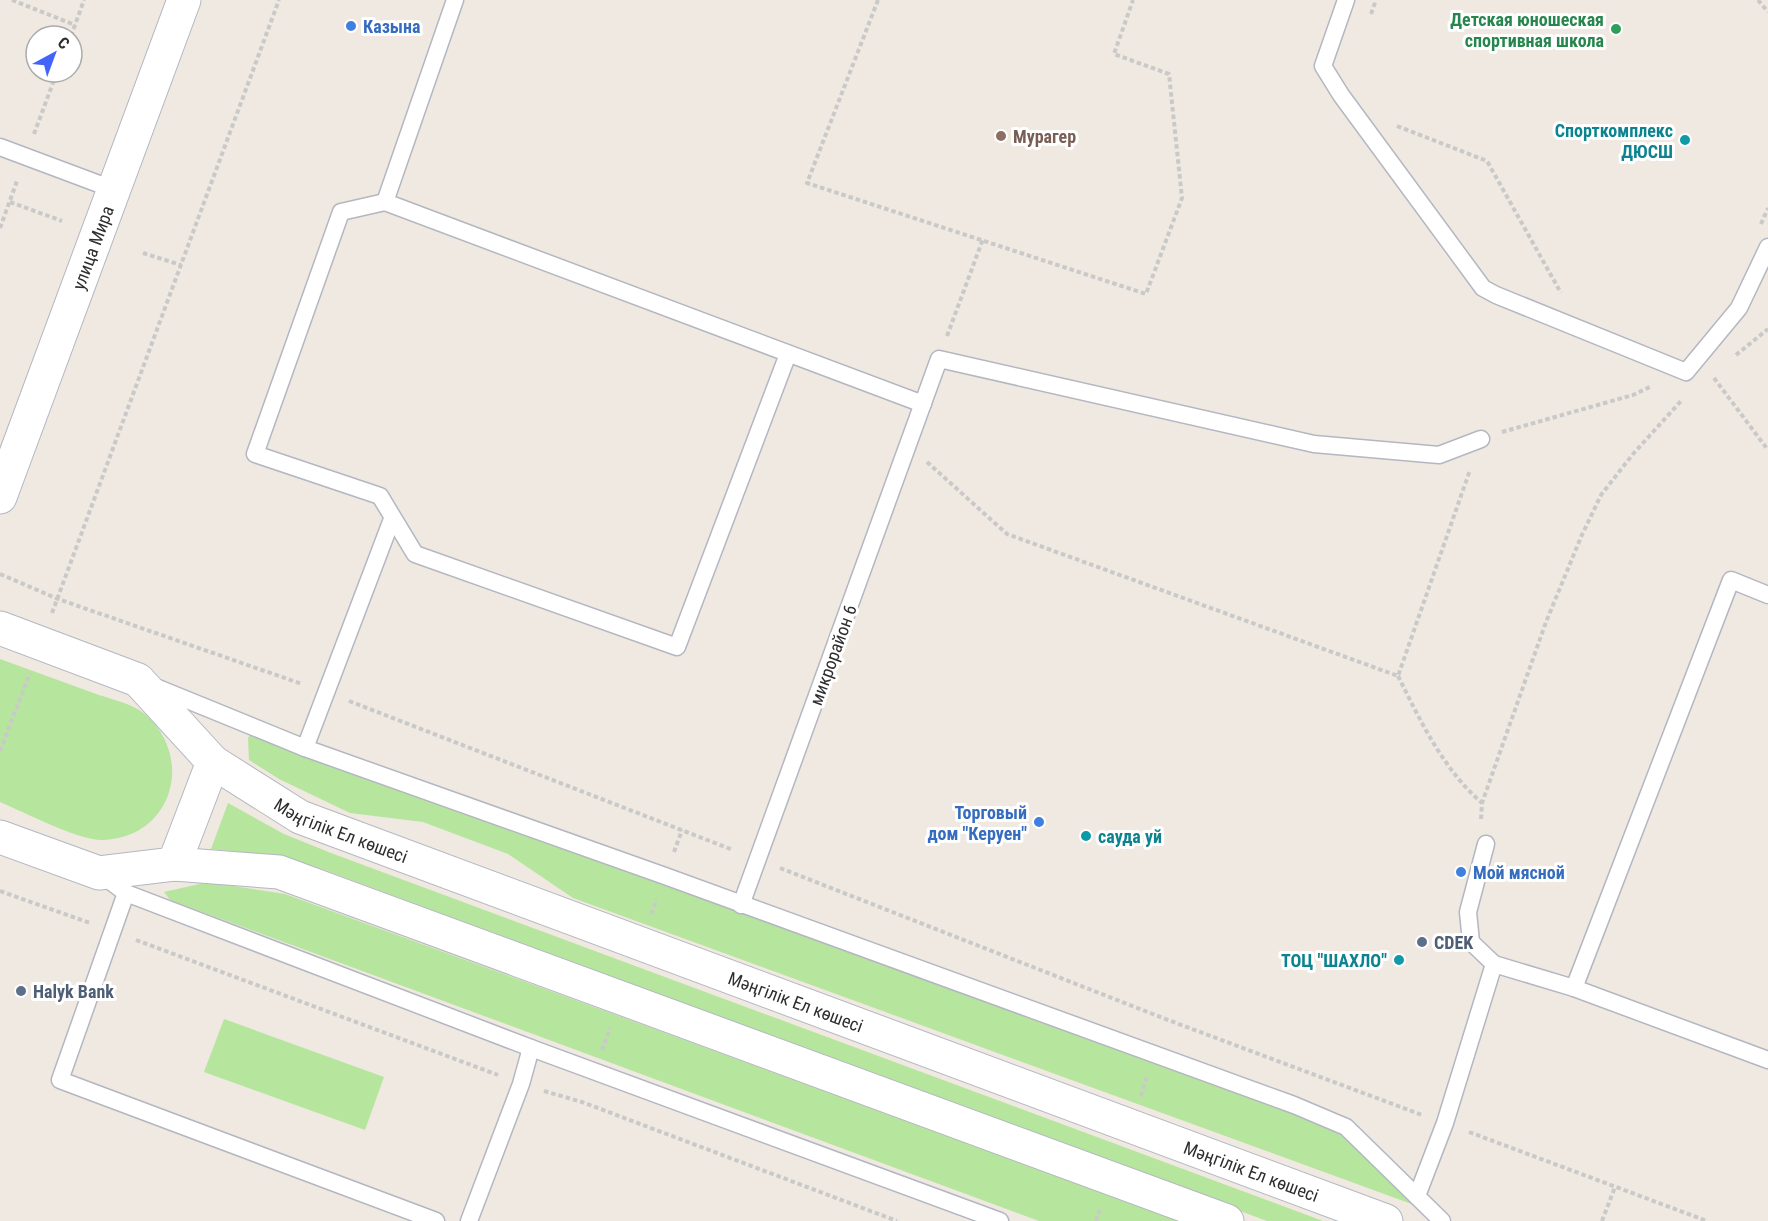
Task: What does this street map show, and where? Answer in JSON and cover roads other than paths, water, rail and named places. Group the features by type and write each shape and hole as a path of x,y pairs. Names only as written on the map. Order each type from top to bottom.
{"street":[{"name":"улица Мира","path":"0,497 184,0"},
{"name":"Мәңгілік Ел көшесі","path":"0,628 40,645 138,680 213,762 300,817 1386,1221"},
{"path":"174,864 213,762"},
{"path":"0,837 99,873 174,864 279,872 1227,1221"}],"lane":[{"path":"385,202 455,0"},
{"path":"1346,0 1323,66 1400,176 1483,288 1686,372 1739,308 1768,247"},
{"path":"0,147 115,190"},
{"path":"788,354 677,647 415,554 380,496 255,454 341,212 385,202 923,404"},
{"name":"микрорайон 6","path":"741,904 939,359 1314,444 1439,455 1481,439"},
{"path":"305,748 392,519"},
{"path":"1574,988 1731,580 1768,595"},
{"path":"138,680 305,748 741,904 1346,1127 1442,1221"},
{"path":"1486,844 1468,912 1471,942 1494,964 1574,988 1768,1060"},
{"path":"99,873 126,893 531,1048 1000,1221"},
{"path":"126,893 60,1080 436,1221"},
{"path":"1417,1196 1445,1123 1494,964"},
{"path":"469,1221 521,1084 531,1048"}],"place":[{"name":"Казына","path":"351,26"},
{"name":"Детская юношеская спортивная школа","path":"1616,29"},
{"name":"Мурагер","path":"1001,136"},
{"name":"Спорткомплекс ДЮСШ","path":"1685,140"},
{"name":"Торговый дом \"Керуен\"","path":"1039,822"},
{"name":"сауда уй","path":"1086,836"},
{"name":"Мой мясной","path":"1461,872"},
{"name":"CDEK","path":"1422,942"},
{"name":"ТОЦ \"ШАХЛО\"","path":"1399,960"},
{"name":"Halyk Bank","path":"21,991"}]}
